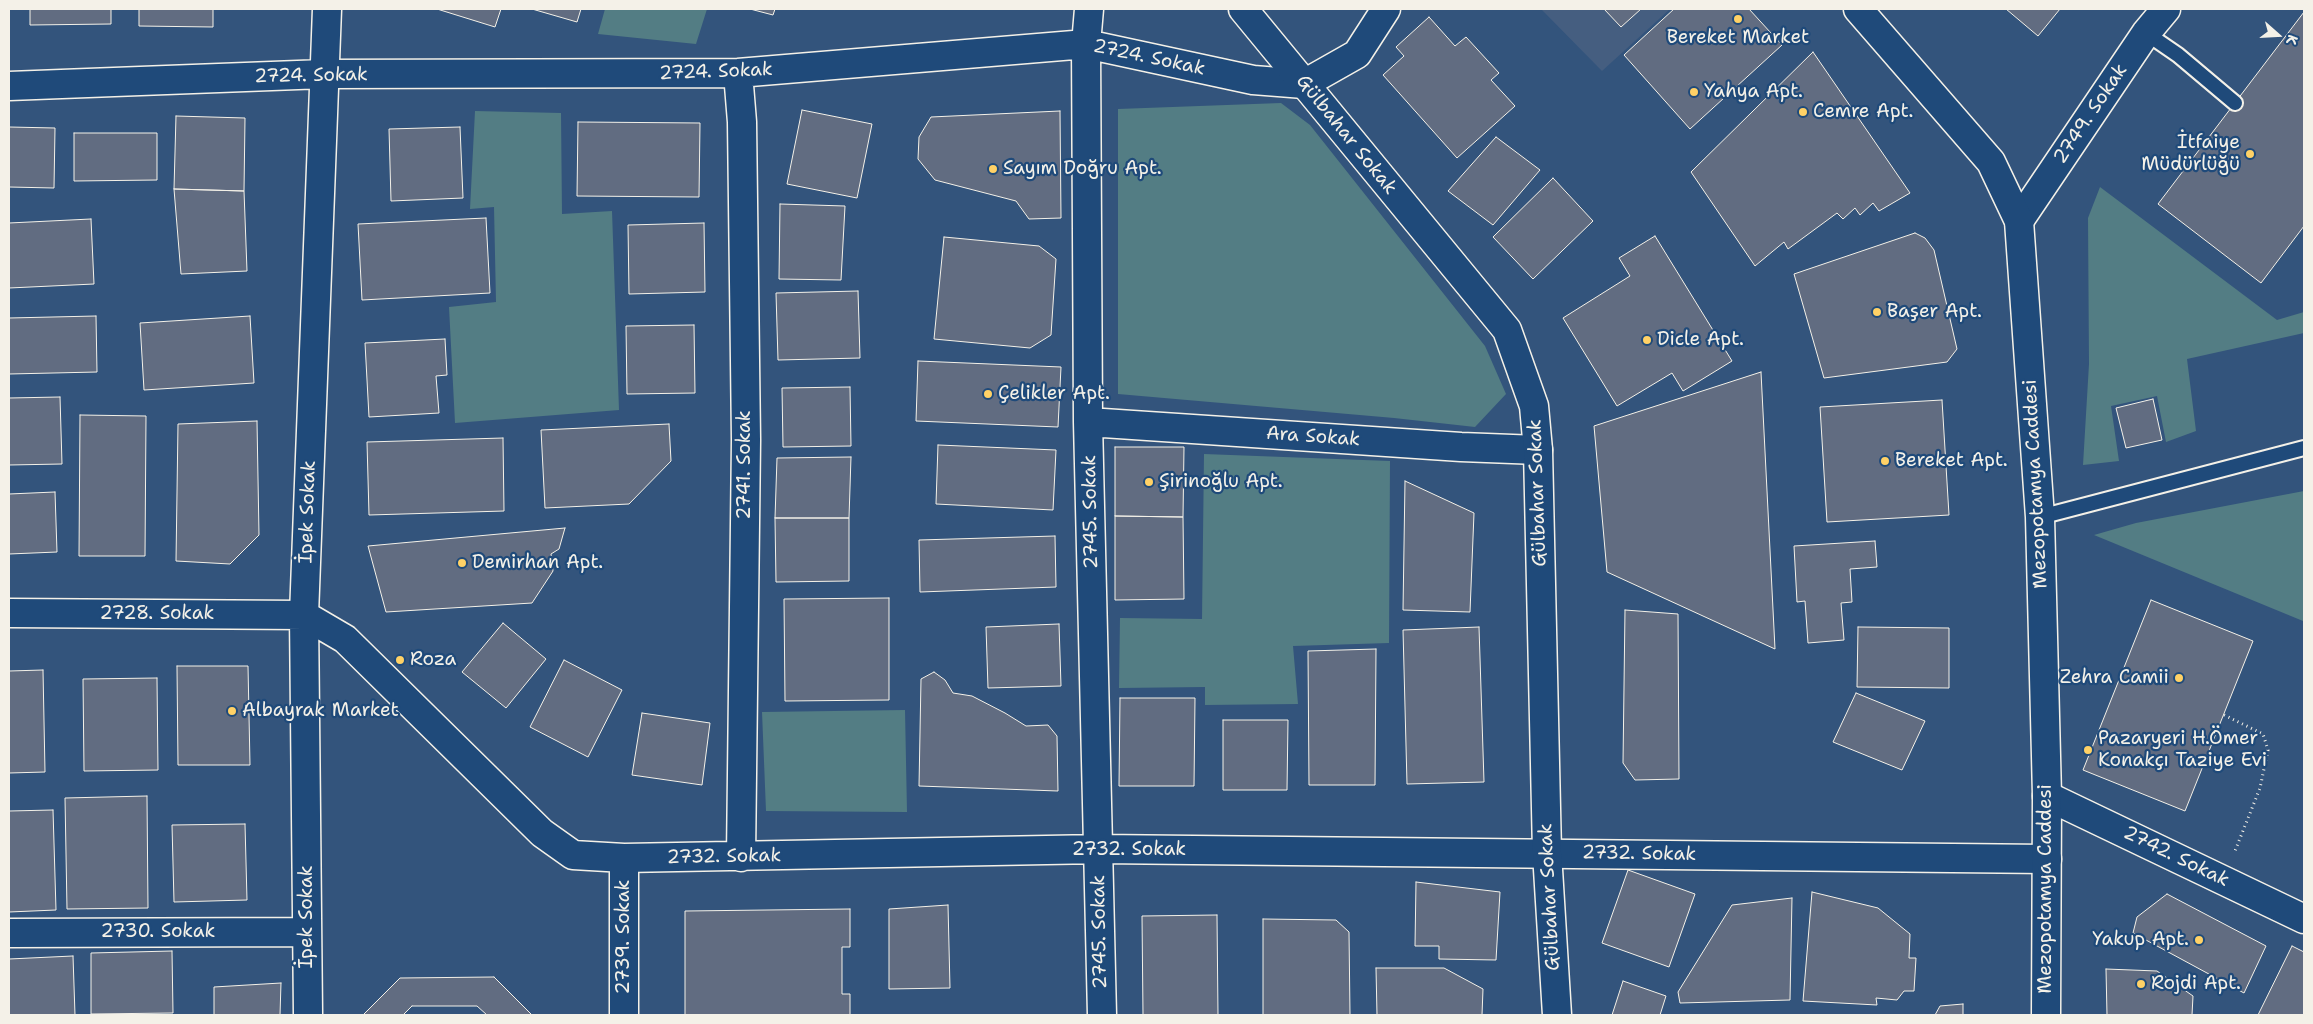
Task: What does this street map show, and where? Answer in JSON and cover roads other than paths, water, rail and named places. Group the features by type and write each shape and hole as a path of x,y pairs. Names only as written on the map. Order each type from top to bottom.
{"street":[{"name":"İpek Sokak","path":"308,1015 304,615 327,9"},
{"name":"2745. Sokak","path":"1089,9 1086,44 1088,422 1102,1015"},
{"name":"Gülbahar Sokak","path":"1243,9 1507,330 1534,406 1538,450 1547,853 1557,1015"},
{"path":"1304,84 1357,54 1386,9"},
{"name":"Mezopotamya Caddesi","path":"1858,9 1991,162 2019,221 2040,517 2047,796 2046,1015"},
{"name":"2749. Sokak","path":"2019,221 2146,33 2166,9"},
{"name":"2724. Sokak","path":"9,86 324,74 738,73 1086,44 1253,80 1304,84"},
{"name":"2741. Sokak","path":"738,73 742,122 746,440 741,857"},
{"name":"Ara Sokak","path":"1088,422 1461,447 1538,450"},
{"name":"2728. Sokak","path":"9,613 304,615"},
{"name":"2732. Sokak","path":"304,615 345,640 542,832 573,855 624,858 741,857 1099,849 2047,859"},
{"name":"2742. Sokak","path":"2047,796 2304,919"},
{"name":"2739. Sokak","path":"624,858 624,1015"},
{"name":"2730. Sokak","path":"9,933 307,932"}],"lane":[{"path":"2146,33 2178,55 2235,103"},
{"path":"2040,517 2304,448"}],"place":[{"name":"Bereket Market","path":"1738,19"},
{"name":"Yahya Apt.","path":"1694,92"},
{"name":"Cemre Apt.","path":"1803,112"},
{"name":"İtfaiye Müdürlüğü","path":"2250,154"},
{"name":"Sayım Doğru Apt.","path":"993,169"},
{"name":"Başer Apt.","path":"1877,312"},
{"name":"Dicle Apt.","path":"1647,340"},
{"name":"Çelikler Apt.","path":"988,394"},
{"name":"Bereket Apt.","path":"1885,461"},
{"name":"Şirinoğlu Apt.","path":"1149,482"},
{"name":"Demirhan Apt.","path":"462,563"},
{"name":"Roza","path":"400,660"},
{"name":"Zehra Camii","path":"2179,678"},
{"name":"Albayrak Market","path":"232,711"},
{"name":"Pazaryeri H.Ömer Konakçı Taziye Evi","path":"2088,750"},
{"name":"Yakup Apt.","path":"2199,940"},
{"name":"Rojdi Apt.","path":"2141,984"}]}
